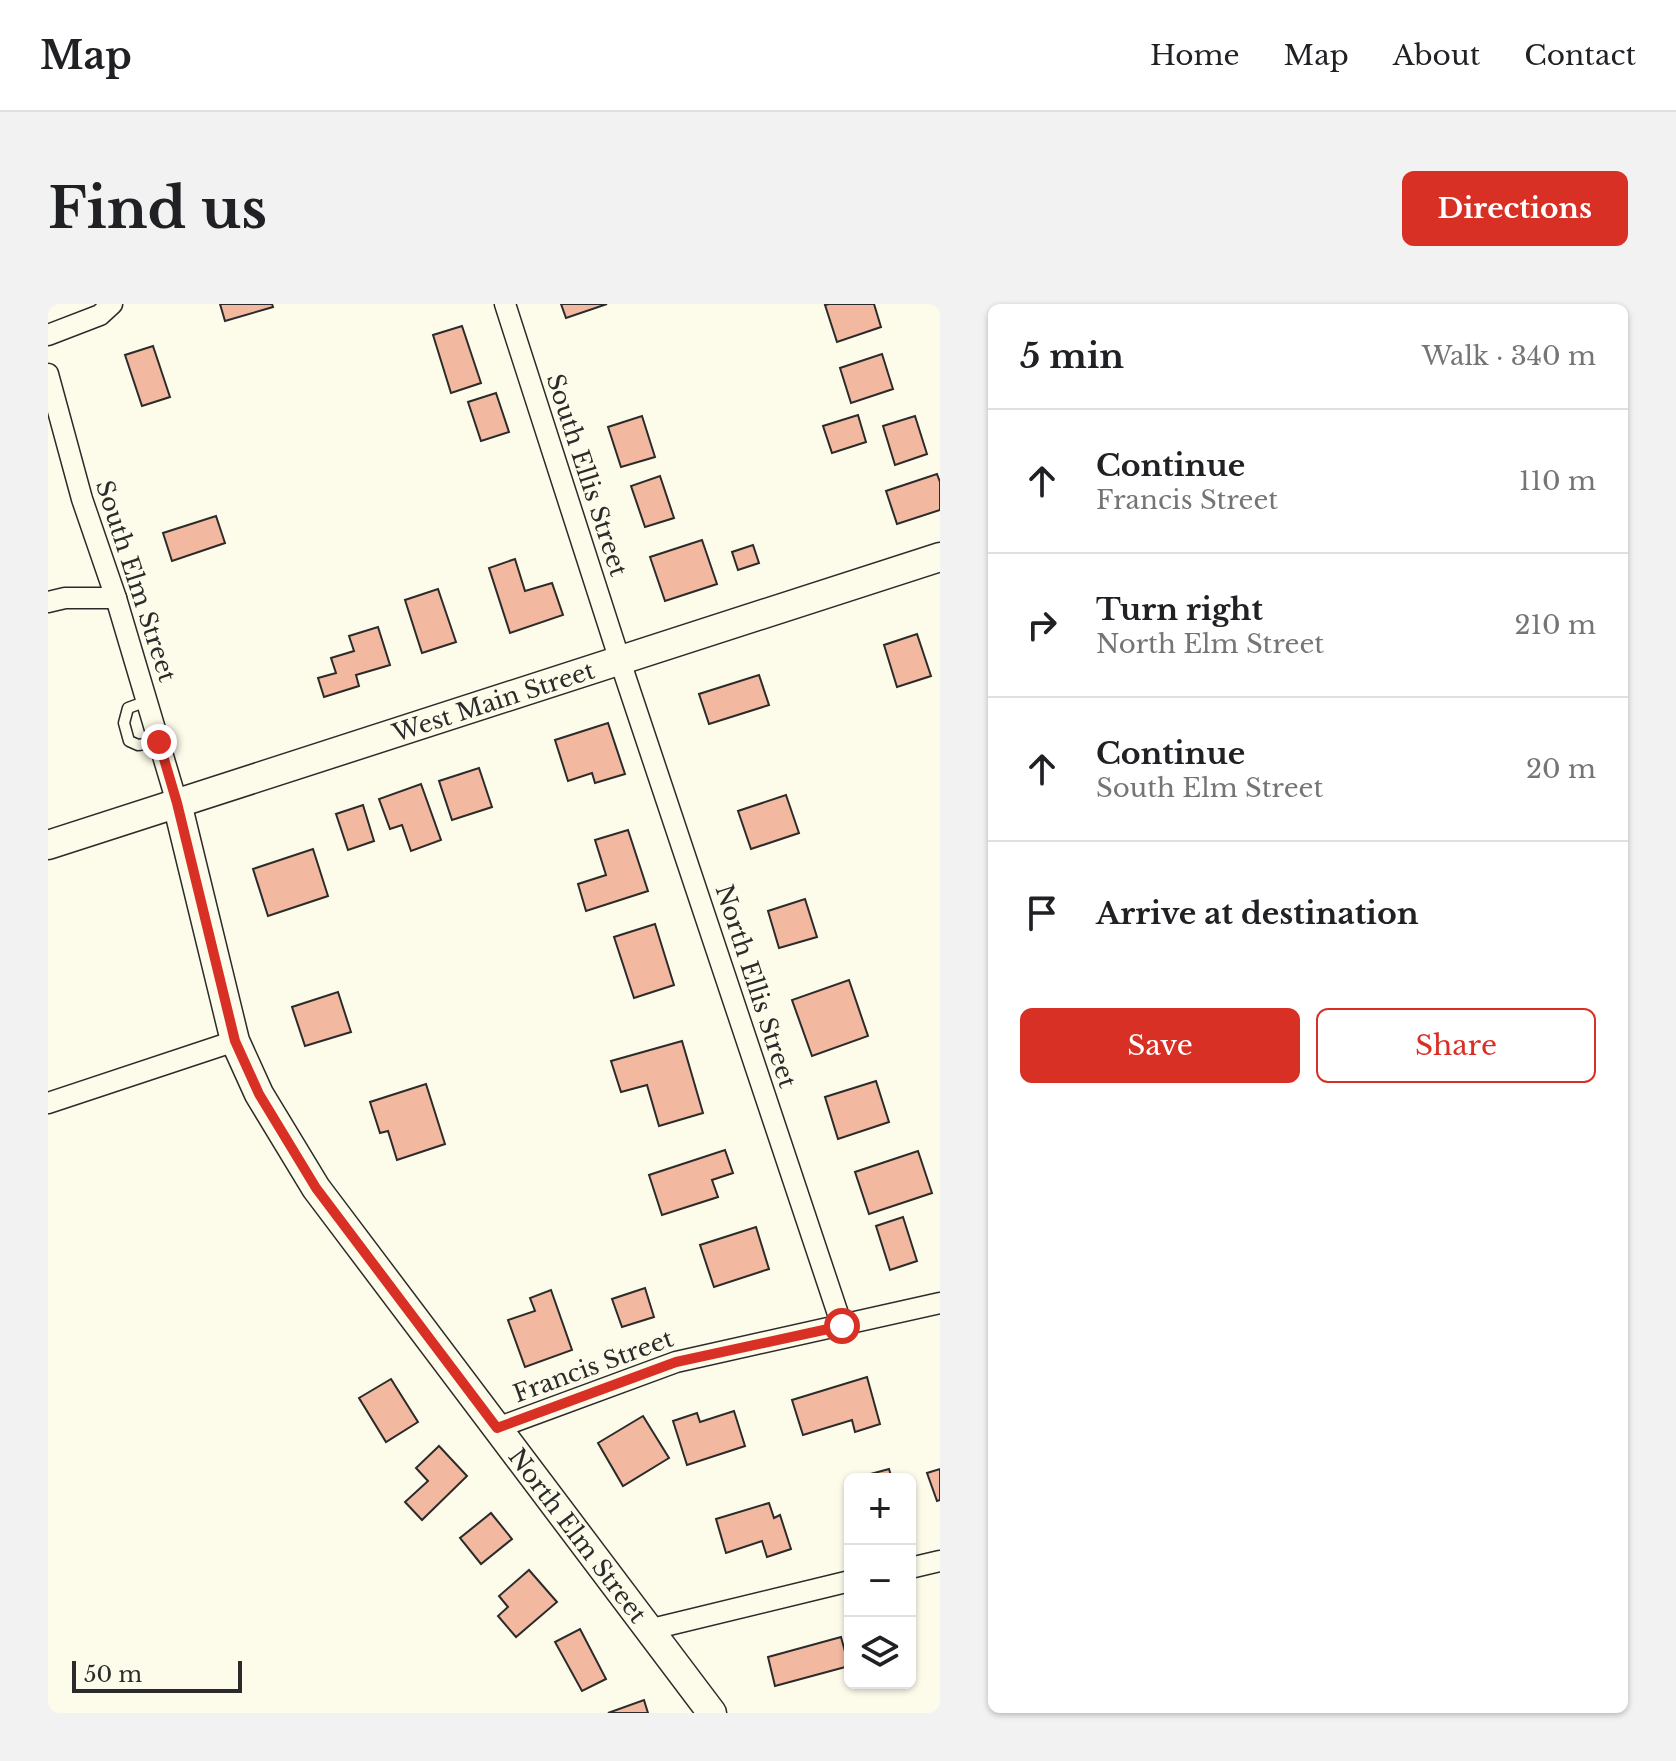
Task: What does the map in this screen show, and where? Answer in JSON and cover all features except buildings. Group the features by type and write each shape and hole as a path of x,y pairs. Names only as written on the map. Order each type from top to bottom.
{"street":[{"path":"48,335 100,315 112,304"},
{"name":"South Ellis Street","path":"505,304 620,661"},
{"name":"South Elm Street","path":"48,374 82,499 116,598 177,803"},
{"name":"West Main Street","path":"48,845 940,557"},
{"path":"48,602 65,598 116,598"},
{"name":"North Ellis Street","path":"620,661 842,1326"},
{"name":"North Elm Street","path":"177,803 235,1041 259,1094 316,1188 712,1713"},
{"path":"48,1103 235,1041"},
{"name":"Francis Street","path":"497,1428 676,1362 940,1303"},
{"path":"916,1567 940,1561"},
{"path":"648,1630 844,1582"}],"route":[{"path":"159,742 177,803 235,1041 259,1094 316,1188 497,1428 676,1362 842,1326"}]}
